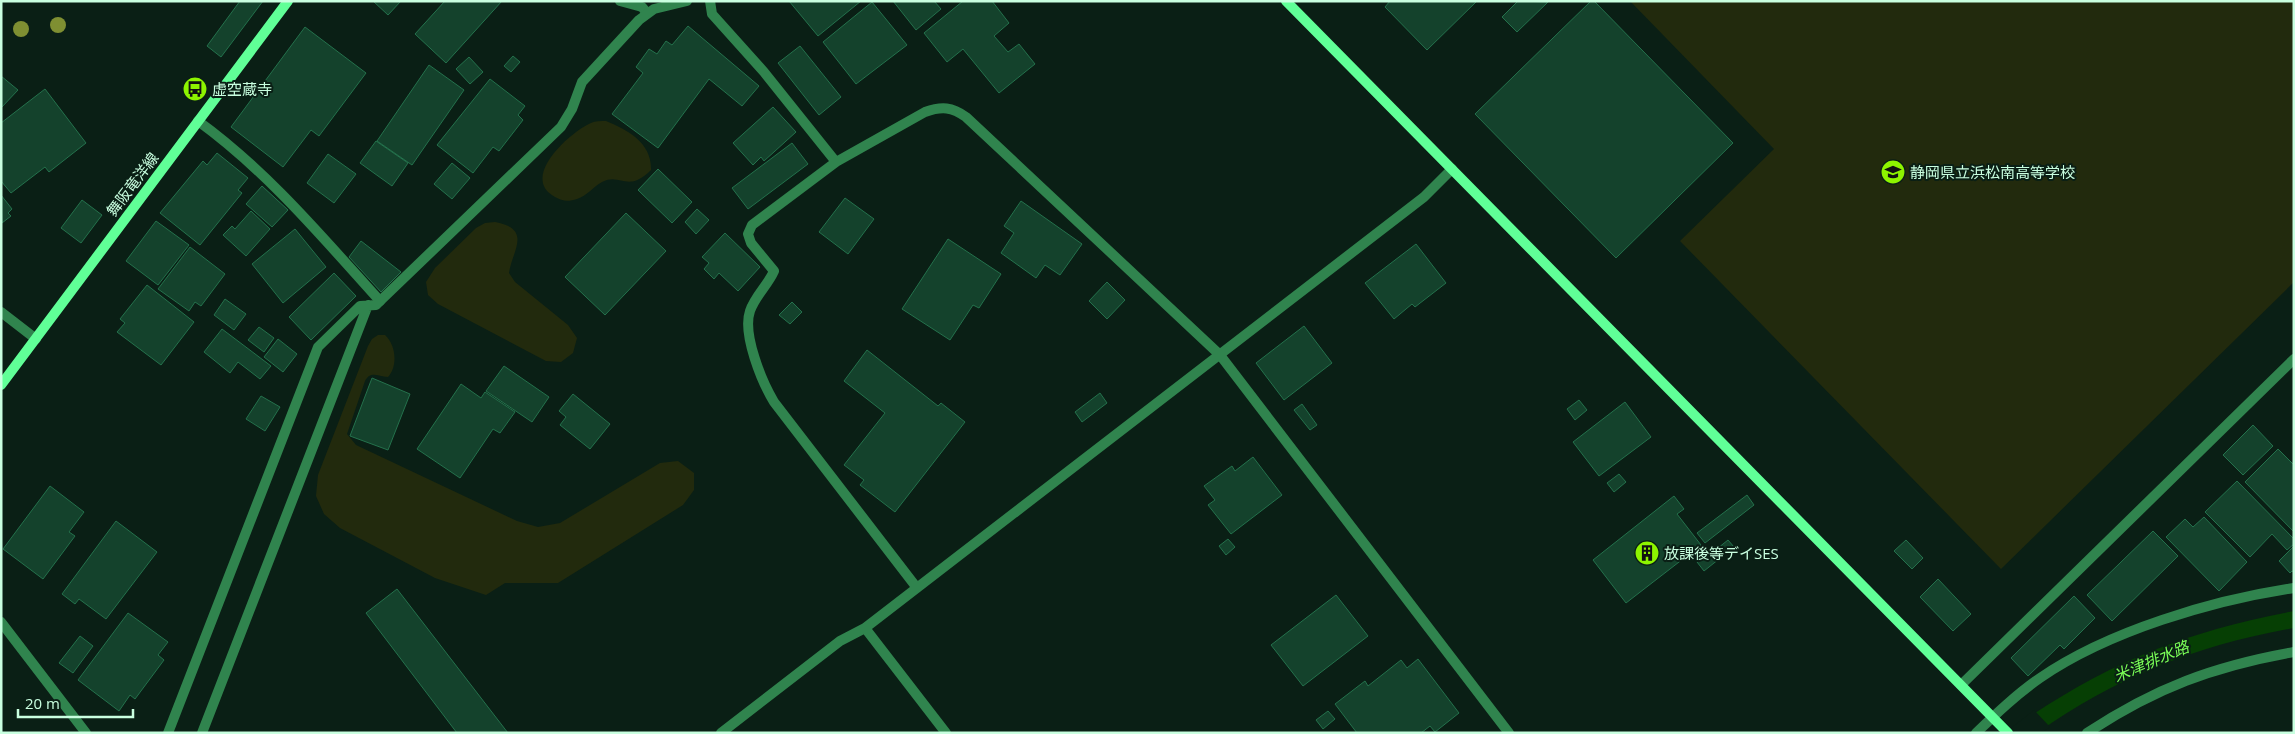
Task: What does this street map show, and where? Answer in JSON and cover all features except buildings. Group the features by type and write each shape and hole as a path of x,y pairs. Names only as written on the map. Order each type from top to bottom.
{"street":[{"name":"舞阪竜洋線","path":"1,385 288,1"},
{"path":"620,1 642,7 646,14"},
{"path":"168,733 318,347 360,306 376,305 561,127 572,109 582,82 646,14 664,6 687,1"},
{"path":"710,1 712,14 764,72 836,162"},
{"path":"1286,1 2008,733"},
{"path":"917,588 774,402 758,371 748,321 750,312 774,271 751,243 748,234 752,225 836,162 925,112 940,107 954,109 966,117 1220,355 1509,733"},
{"path":"198,121 220,137 290,202 380,301"},
{"path":"721,733 840,641 865,628 1220,355 1424,197 1452,169"},
{"path":"202,733 368,306"},
{"path":"1,312 36,339"},
{"path":"1961,685 2294,359"},
{"path":"1976,733 1994,719 2018,694 2042,676 2089,650 2138,629 2240,597 2294,588"},
{"path":"1,622 80,731"},
{"path":"865,628 946,733"},
{"path":"2088,733 2120,711 2162,689 2207,672 2254,659 2294,652"}],"shaded area":[{"name":"静岡県立浜松南高等学校","path":"1630,1 2294,1 2294,282 2001,569 1680,241 1774,149"},
{"path":"606,121 630,133 643,145 650,161 651,170 636,181 630,182 614,179 602,182 581,198 574,200 565,201 555,197 545,189 542,179 545,168 552,156 561,145 582,128 593,122"},
{"path":"495,222 507,225 517,235 516,249 509,273 515,282 568,325 577,338 573,353 561,362 546,361 438,304 428,295 426,282 435,268 476,228 485,223"},
{"path":"378,335 385,335 392,344 393,367 388,377 372,375 365,381 347,434 356,445 517,521 538,527 560,523 660,463 678,461 694,473 694,490 683,505 558,583 505,583 486,595 435,578 340,528 324,514 316,496 318,475 368,346 372,339"}],"water":[{"name":"米津排水路","path":"2294,611 2294,628 2224,644 2159,666 2097,695 2037,733 2013,728 2081,685 2147,653 2216,629"}],"pier":[{"path":"2034,710 2050,727 2041,733 2005,733"}],"place":[{"name":"虚空蔵寺","path":"195,89"},
{"name":"静岡県立浜松南高等学校","path":"1893,172"},
{"name":"放課後等デイSES","path":"1647,553"}]}
